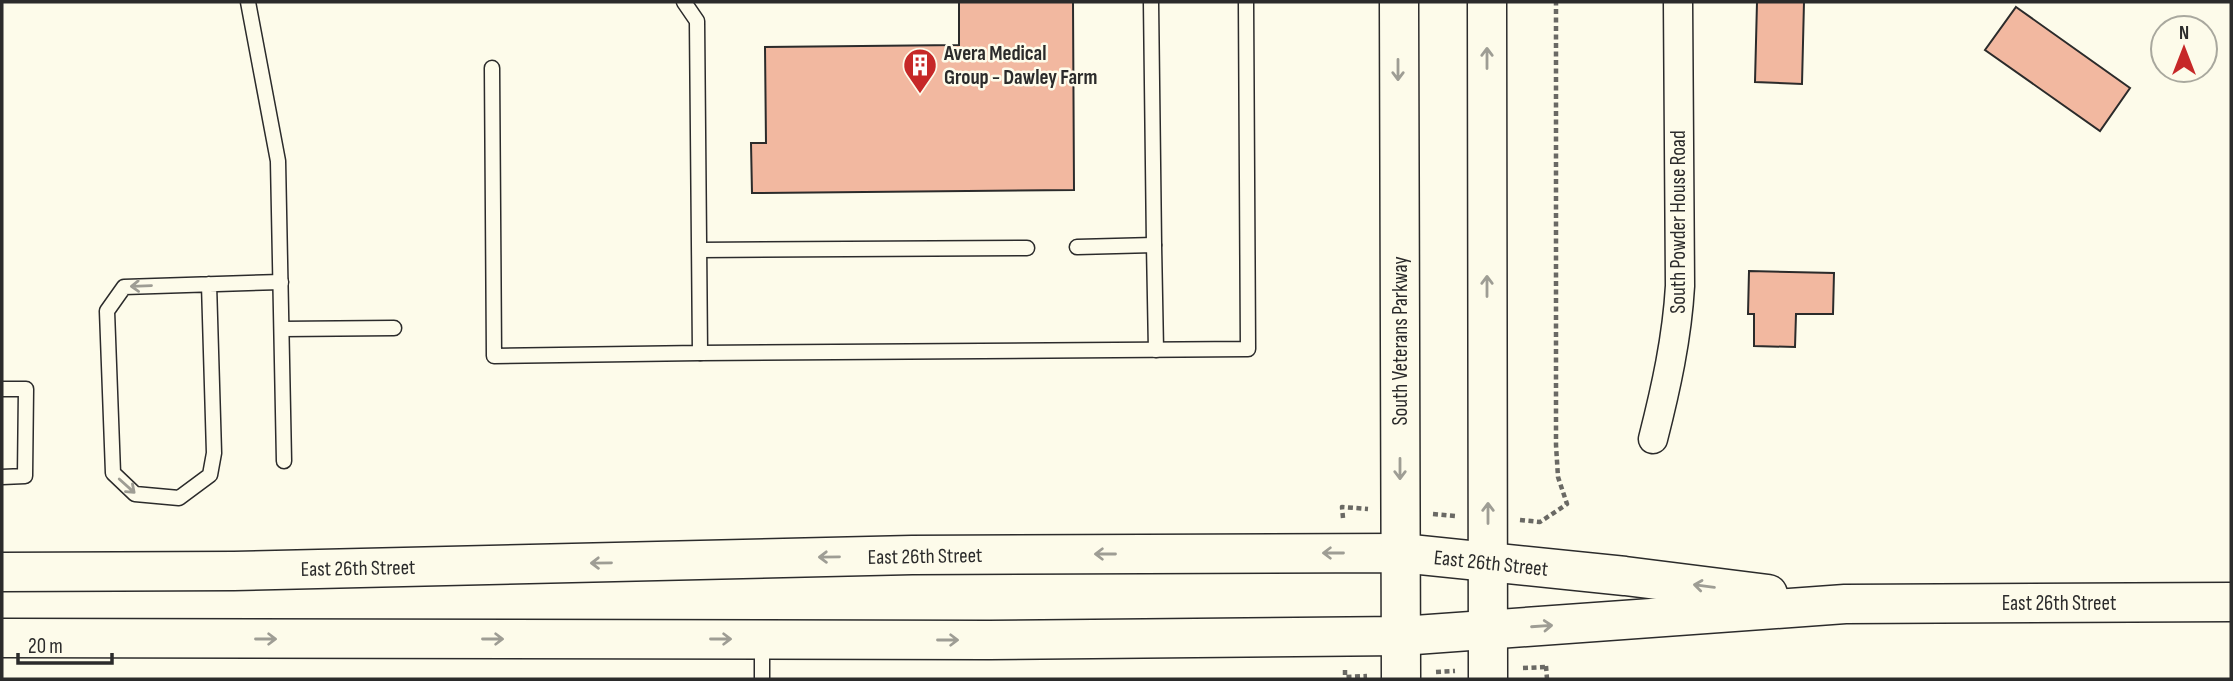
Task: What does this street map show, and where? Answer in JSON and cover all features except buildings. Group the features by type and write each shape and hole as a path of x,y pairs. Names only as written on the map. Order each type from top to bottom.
{"main road":[{"name":"South Veterans Parkway","path":"1399,2 1401,677"},
{"path":"1487,2 1488,674"},
{"name":"East 26th Street","path":"2,572 234,571 912,555 1401,553 1625,576 1845,604"},
{"name":"East 26th Street","path":"2,639 1344,637 1401,636 1845,604 2231,602"}],"street":[{"name":"South Powder House Road","path":"1653,439 1668,382 1678,312 1678,2"}],"lane":[{"path":"248,2 278,161 284,461"},
{"path":"684,2 697,21 700,353"},
{"path":"1152,2 1156,350"},
{"path":"492,68 494,356 1248,349 1246,2"},
{"path":"1077,247 1154,245"},
{"path":"700,250 1027,248"},
{"path":"209,284 214,453 210,475 179,498 135,494 113,473 107,311 124,287 209,284 281,282"},
{"path":"282,329 394,328"},
{"path":"2,389 26,388 25,476 2,477"},
{"path":"762,639 762,679"}],"path":[{"path":"1344,553 1342,507 1540,522 1566,505 1558,477 1556,445 1556,2"},
{"path":"1344,637 1345,677 1488,674 1546,667 1547,679"}],"place":[{"name":"Avera Medical Group - Dawley Farm","path":"920,95"}]}
